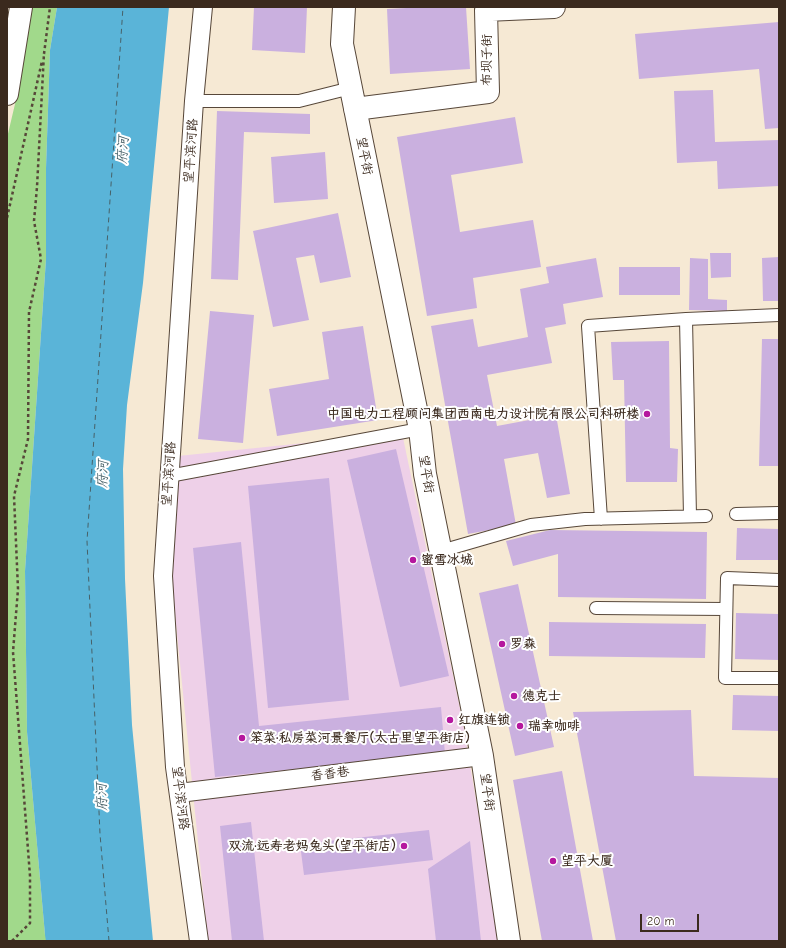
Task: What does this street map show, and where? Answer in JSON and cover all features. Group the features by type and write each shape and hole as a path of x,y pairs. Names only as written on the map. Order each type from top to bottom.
{"street":[{"path":"7,94 21,7"},
{"name":"望平滨河路","path":"199,941 175,767 162,576 194,101 203,7"},
{"name":"望平街","path":"344,7 342,44 420,429 426,474 482,756 509,941"},
{"name":"布坝子街","path":"355,109 488,92 486,10 554,7"},
{"name":"香香巷","path":"179,793 482,756"}],"lane":[{"path":"194,101 299,101 350,88"},
{"path":"601,519 588,326 686,319 779,315"},
{"path":"686,319 690,516"},
{"path":"169,476 420,429"},
{"path":"736,514 779,513"},
{"path":"441,552 531,524 601,519 706,516"},
{"path":"779,580 727,578 725,678 779,678"},
{"path":"596,608 726,609"}],"path":[{"path":"12,941 30,923 30,876 13,652 18,589 14,496 28,439 29,312 41,259 34,221 44,53 50,7"},
{"path":"7,218 44,53"}],"shaded area":[{"path":"402,433 462,718 500,941 208,941 171,574 178,456"}],"green space":[{"path":"32,7 57,7 50,50 46,168 46,259 25,571 27,732 45,935 175,941 7,941 7,138 15,104"}],"water":[{"name":"府河","path":"57,7 169,7 143,283 127,405 123,469 125,579 132,725 153,941 46,941 45,935 27,732 25,571 46,259 46,168 50,50"}],"building":[{"path":"254,7 307,7 305,53 252,50"},
{"path":"466,7 470,69 390,74 387,9"},
{"path":"779,22 779,128 765,129 759,69 639,79 635,34"},
{"path":"713,90 715,142 779,140 779,186 718,189 717,161 677,163 674,91"},
{"path":"217,111 310,114 310,134 244,132 238,280 211,279"},
{"path":"515,117 523,163 451,175 460,232 533,220 541,267 473,278 477,308 427,316 397,137"},
{"path":"325,152 328,199 274,203 271,157"},
{"path":"338,213 351,277 320,283 314,255 296,258 309,320 273,327 253,231"},
{"path":"710,253 731,253 731,277 711,278"},
{"path":"779,257 779,301 763,301 762,258"},
{"path":"596,258 603,297 563,304 566,324 545,328 552,363 487,375 497,426 556,415 570,494 547,498 538,453 504,459 516,525 468,534 431,326 473,319 478,347 528,337 520,289 549,283 546,267"},
{"path":"690,258 708,259 708,299 727,300 727,311 689,310"},
{"path":"619,267 680,267 680,295 619,295"},
{"path":"210,311 254,315 243,443 198,439"},
{"path":"363,326 378,420 277,436 269,389 329,379 322,332"},
{"path":"762,339 779,339 779,466 759,466"},
{"name":"中国电力工程顾问集团西南电力设计院有限公司科研楼","path":"669,341 670,448 678,449 677,482 626,482 624,380 613,380 611,342"},
{"path":"396,449 449,676 400,687 347,460"},
{"path":"329,478 349,700 268,708 248,486"},
{"path":"737,528 779,529 779,560 736,560"},
{"path":"550,530 707,532 706,599 558,597 558,554 513,566 506,541"},
{"path":"241,542 259,726 441,707 445,754 215,777 193,548"},
{"path":"518,584 554,747 515,756 479,593"},
{"path":"736,613 779,614 779,660 735,659"},
{"path":"549,622 706,624 705,658 549,656"},
{"path":"733,695 779,696 779,731 732,730"},
{"path":"691,710 694,776 779,778 779,941 616,941 573,712"},
{"name":"望平大厦","path":"562,771 593,941 542,941 513,780"},
{"path":"251,822 264,941 232,941 220,826"},
{"path":"429,830 433,860 304,875 300,844"},
{"path":"470,841 481,941 436,941 428,869"}],"ferry route":[{"path":"109,941 100,834 87,541 123,7"}],"place":[{"name":"中国电力工程顾问集团西南电力设计院有限公司科研楼","path":"647,414"},
{"name":"蜜雪冰城","path":"413,560"},
{"name":"罗森","path":"502,644"},
{"name":"德克士","path":"514,696"},
{"name":"红旗连锁","path":"450,720"},
{"name":"瑞幸咖啡","path":"520,726"},
{"name":"笨菜·私房菜河景餐厅(太古里望平街店)","path":"242,738"},
{"name":"双流·远寿老妈兔头(望平街店)","path":"404,846"},
{"name":"望平大厦","path":"553,861"}]}
